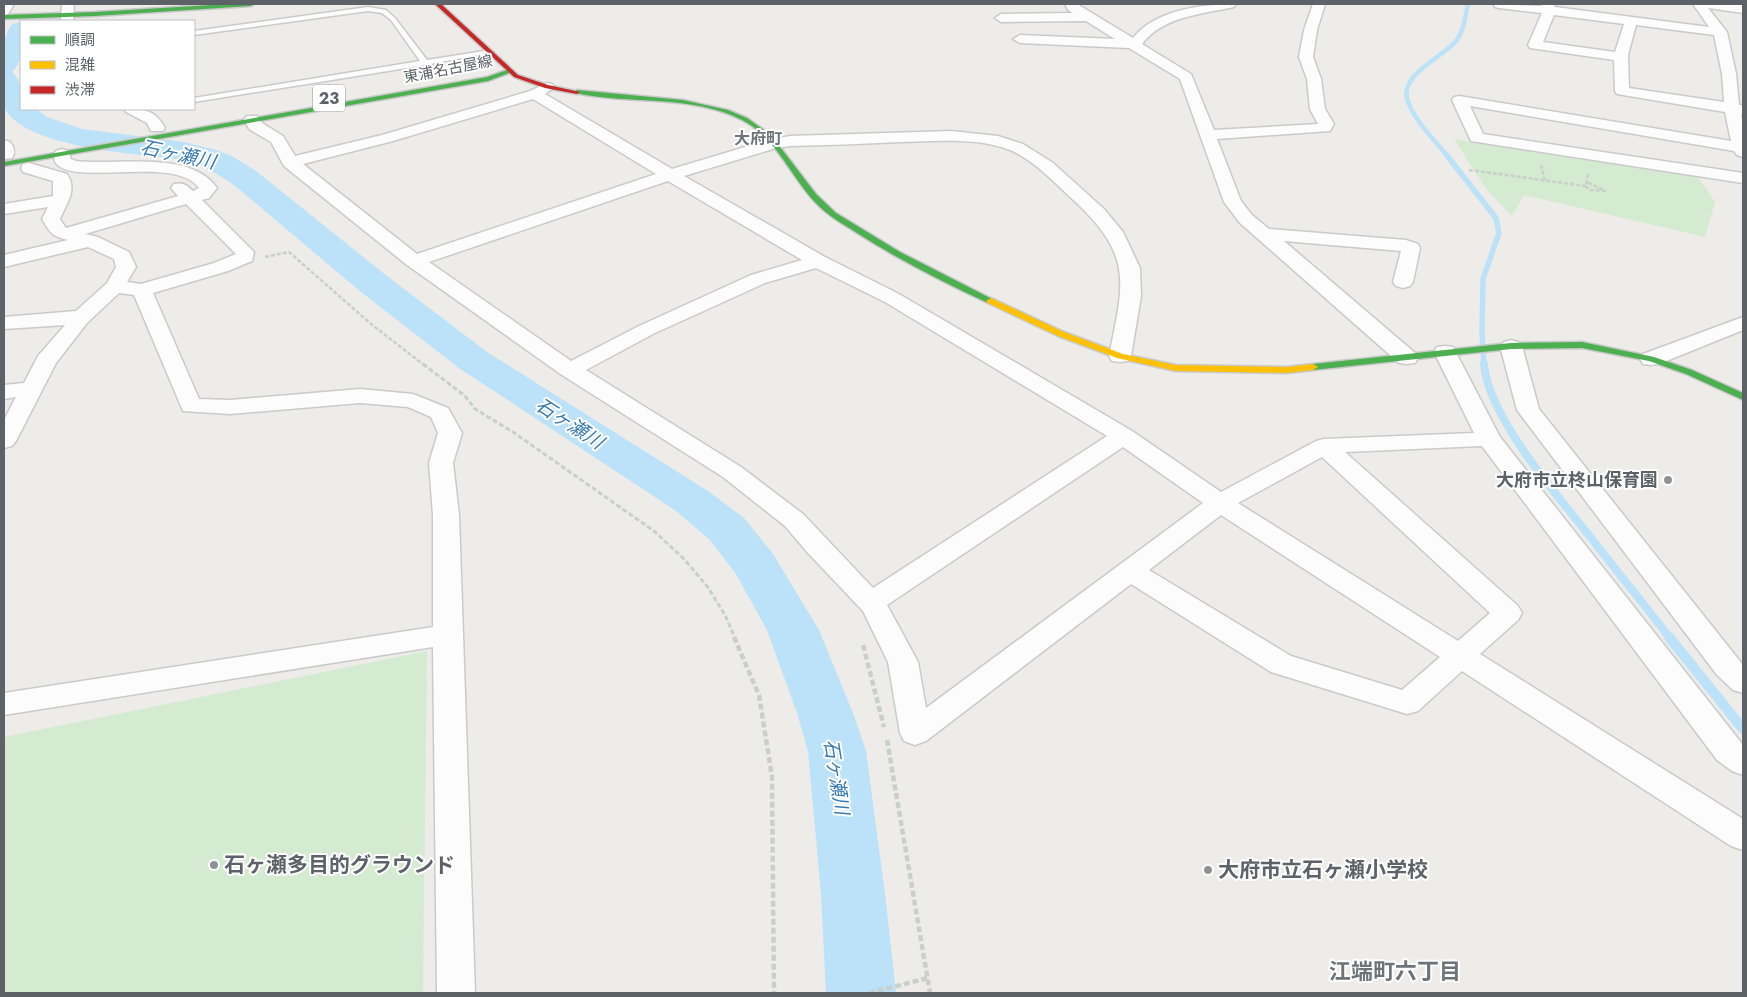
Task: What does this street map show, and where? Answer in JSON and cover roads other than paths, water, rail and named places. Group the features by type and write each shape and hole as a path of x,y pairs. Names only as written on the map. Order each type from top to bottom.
{"street":[{"path":"4,4 7,6 4,11"},
{"path":"4,17 251,4"},
{"path":"438,4 516,76 672,175 818,261 892,298 1124,436 1220,503 1743,836"},
{"path":"1071,4 1072,7 1186,77 1233,202 1246,219 1407,358"},
{"path":"1020,39 1132,44 1145,32 1172,17 1230,4"},
{"path":"1207,135 1324,128 1326,124 1320,118 1316,108 1314,78 1306,59 1311,31 1319,4"},
{"path":"1499,4 1548,7 1631,21 1720,32"},
{"path":"1619,4 1631,21"},
{"path":"1699,4 1720,32 1736,75 1741,150 1459,100 1477,138 1743,178"},
{"path":"1709,4 1743,9"},
{"path":"1548,7 1535,45 1621,57"},
{"path":"1001,18 1088,17"},
{"path":"1631,21 1621,57 1622,91 1738,109"},
{"name":"東浦名古屋線","path":"66,150 152,129 483,71 510,71"},
{"name":"東浦名古屋線","path":"4,155 66,150 252,120 488,79 510,71"},
{"path":"290,162 387,138 541,91 704,105 744,119 761,129 774,143 810,193 824,207 884,246 926,269 1061,334 1120,356 1176,368 1287,370 1505,347 1582,346 1651,359 1689,372 1743,397"},
{"path":"133,110 153,120 152,129"},
{"path":"252,120 255,126 277,138 290,162 414,261 570,370 732,472 794,520 816,546 871,603 903,662 915,733 1220,503 1324,446 1489,439"},
{"path":"414,261 774,143 951,136 998,140 1016,147 1047,167 1098,212 1114,232 1130,268 1131,296 1120,356"},
{"path":"66,150 63,162 69,166 133,166 163,169 192,176 207,185 206,192 189,198 66,234"},
{"path":"4,441 46,361 83,317 116,286 126,267 122,256 91,241 59,232 51,219 61,200 64,185 62,178 29,168"},
{"path":"116,286 142,290 245,258 245,252 172,181 153,174"},
{"path":"4,209 61,200"},
{"path":"1265,234 1406,246 1411,248 1403,282"},
{"path":"5,260 91,241"},
{"path":"570,370 646,330 758,279 818,261"},
{"path":"142,290 191,406 230,407 360,396 413,401 440,413 450,433 441,463 446,515 447,635 456,993"},
{"path":"4,323 83,317"},
{"path":"1651,359 1743,323"},
{"path":"1505,347 1528,410 1728,667 1743,682"},
{"path":"1444,352 1489,439 1728,752 1743,762"},
{"path":"4,392 32,388"},
{"path":"871,603 1124,436"},
{"path":"1131,571 1281,664 1406,703 1462,656 1508,613 1324,446"},
{"path":"4,704 447,635"}],"lane":[{"path":"195,33 344,10 368,9 384,11 393,19 425,63"},
{"path":"195,100 490,52"}],"waterway":[{"path":"1449,158 1425,130 1410,107 1407,99 1407,90 1416,74 1448,48 1460,35 1468,4"},
{"name":"石ヶ瀬川","path":"4,66 7,53 20,31"},
{"name":"石ヶ瀬川","path":"4,78 13,100 20,110"},
{"name":"石ヶ瀬川","path":"20,110 37,123 58,132 108,142 184,151 205,156 231,168 374,284 473,360 692,501 727,529 756,566 793,630 825,713 837,751 853,894 861,993"},
{"path":"1448,157 1496,218 1499,233 1483,279 1482,332 1484,365"},
{"path":"1484,364 1488,385 1497,407 1525,453 1670,638"},
{"path":"1669,637 1743,729"}],"place":[{"name":"大府市立柊山保育園","path":"1668,480"},
{"name":"石ヶ瀬多目的グラウンド","path":"214,865"},
{"name":"大府市立石ヶ瀬小学校","path":"1208,870"}],"district":[{"name":"大府町","path":"758,138"},
{"name":"江端町六丁目","path":"1395,971"}]}
